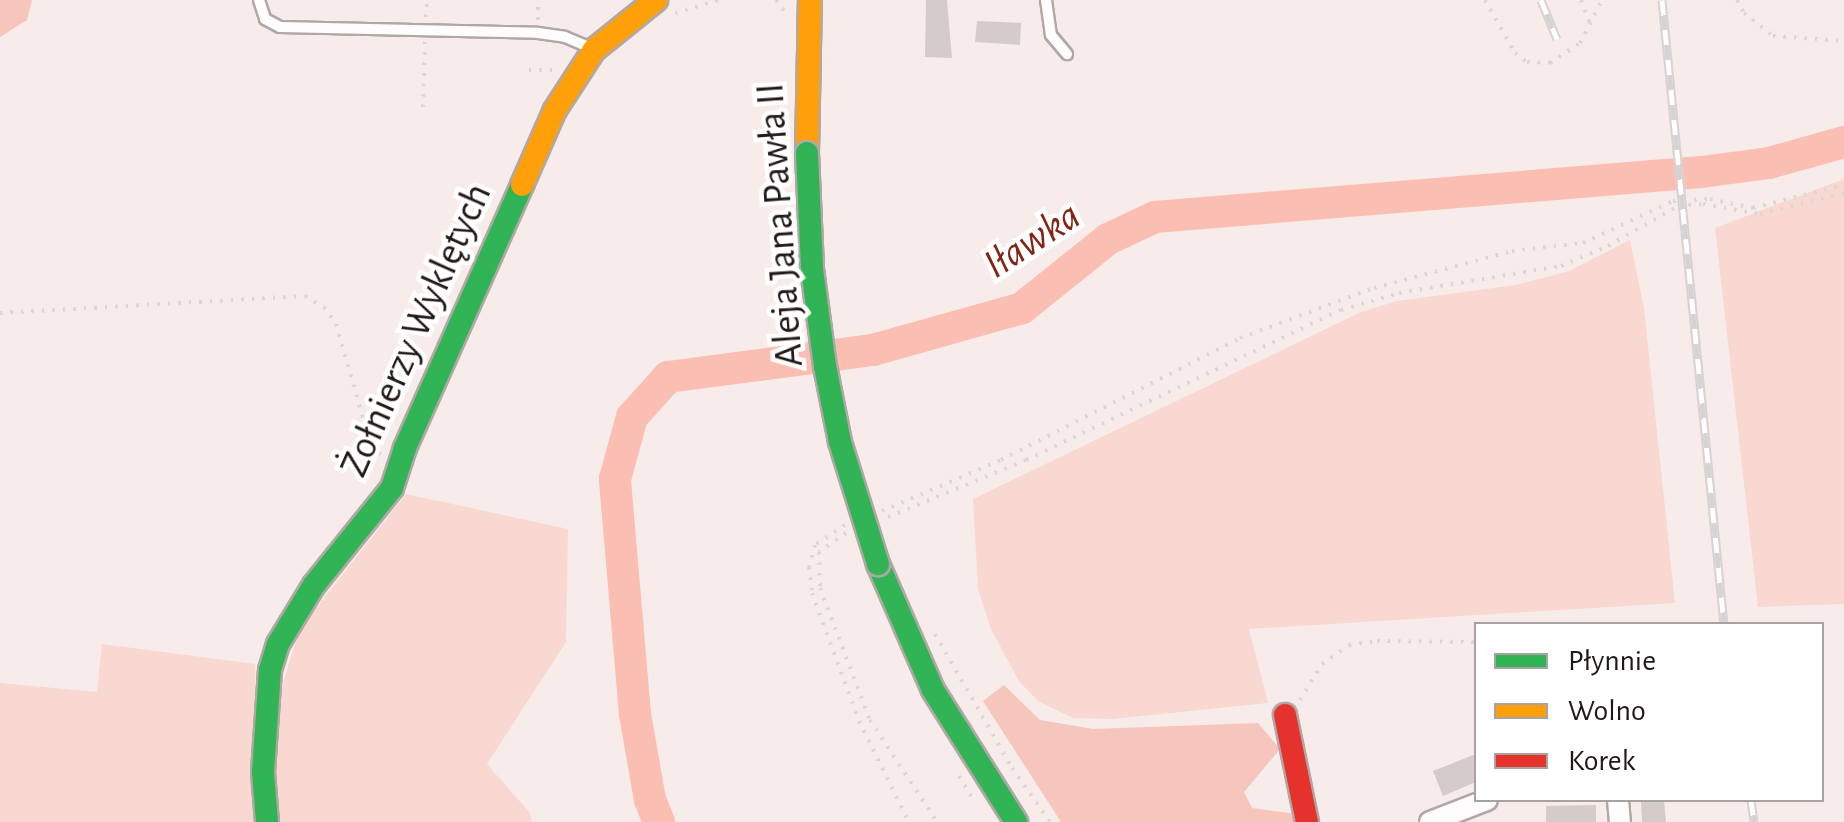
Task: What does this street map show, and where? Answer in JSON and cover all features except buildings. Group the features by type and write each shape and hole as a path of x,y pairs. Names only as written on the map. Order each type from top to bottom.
{"street":[{"name":"Żołnierzy Wyklętych","path":"267,822 263,772 270,670 278,644 314,585 372,518 392,488 555,110 594,50 656,0"},
{"name":"Aleja Jana Pawła II","path":"810,0 807,153 812,268 824,366 840,442 878,564 933,690 1016,822"},
{"path":"1285,715 1307,822"},
{"path":"1430,822 1481,802"}],"lane":[{"path":"259,0 264,19 280,27 538,33 565,36 594,50"},
{"path":"1046,0 1051,35 1067,54"}],"path":[{"path":"422,106 426,0"},
{"path":"538,0 538,33"},
{"path":"1485,0 1496,28 1527,62 1550,64 1580,43 1602,0"},
{"path":"1581,0 1590,24"},
{"path":"1737,0 1744,13 1774,36 1844,41"},
{"path":"528,70 547,70"},
{"path":"874,514 1001,460 1240,338 1374,288 1512,250 1583,243 1673,201 1710,198 1754,208 1844,185"},
{"path":"874,522 1026,460 1341,310 1399,293 1560,266 1608,246 1678,206 1703,204 1760,214 1844,194"},
{"path":"0,314 305,296 324,307 336,324 370,446 400,464"},
{"path":"857,520 832,530 815,545 810,582 859,722 909,822"},
{"path":"858,528 833,538 819,552 820,588 870,720 937,822"},
{"path":"934,633 1012,768 1050,822"},
{"path":"1290,738 1300,697 1322,664 1348,646 1377,641 1474,642"}],"shaded area":[{"path":"0,0 32,0 27,20 0,37"},
{"path":"1844,179 1844,604 1758,607 1715,228"},
{"path":"1630,240 1644,308 1675,603 1249,629 1268,703 1113,719 1073,718 1038,701 1019,681 991,629 978,589 973,499 1361,312 1397,301 1516,285 1569,271"},
{"path":"406,494 568,529 566,642 487,764 530,813 532,822 277,822 274,777 279,696 299,630"},
{"path":"102,644 255,664 256,822 0,822 0,683 97,692"},
{"path":"1004,685 1040,720 1093,729 1258,723 1280,749 1244,792 1252,808 1297,814 1296,822 1061,822 983,701"}],"waterway":[{"name":"Iławka","path":"659,822 650,800 635,714 615,479 632,417 668,377 873,350 1022,308 1108,239 1155,217 1701,172 1769,163 1844,142"}],"railway":[{"path":"1541,0 1557,39"},
{"path":"1662,0 1724,622"},
{"path":"1751,802 1754,822"}],"traffic: fast":[{"path":"807,153 812,269 825,366 840,442 878,564"},
{"path":"267,822 263,772 270,670 278,644 314,585 392,488 405,448 522,185"},
{"path":"878,564 933,690 1016,822"}],"traffic: slow":[{"path":"522,185 555,110 594,50 656,0"},
{"path":"807,153 810,0"}],"traffic: jam":[{"path":"1285,715 1307,822"}]}
